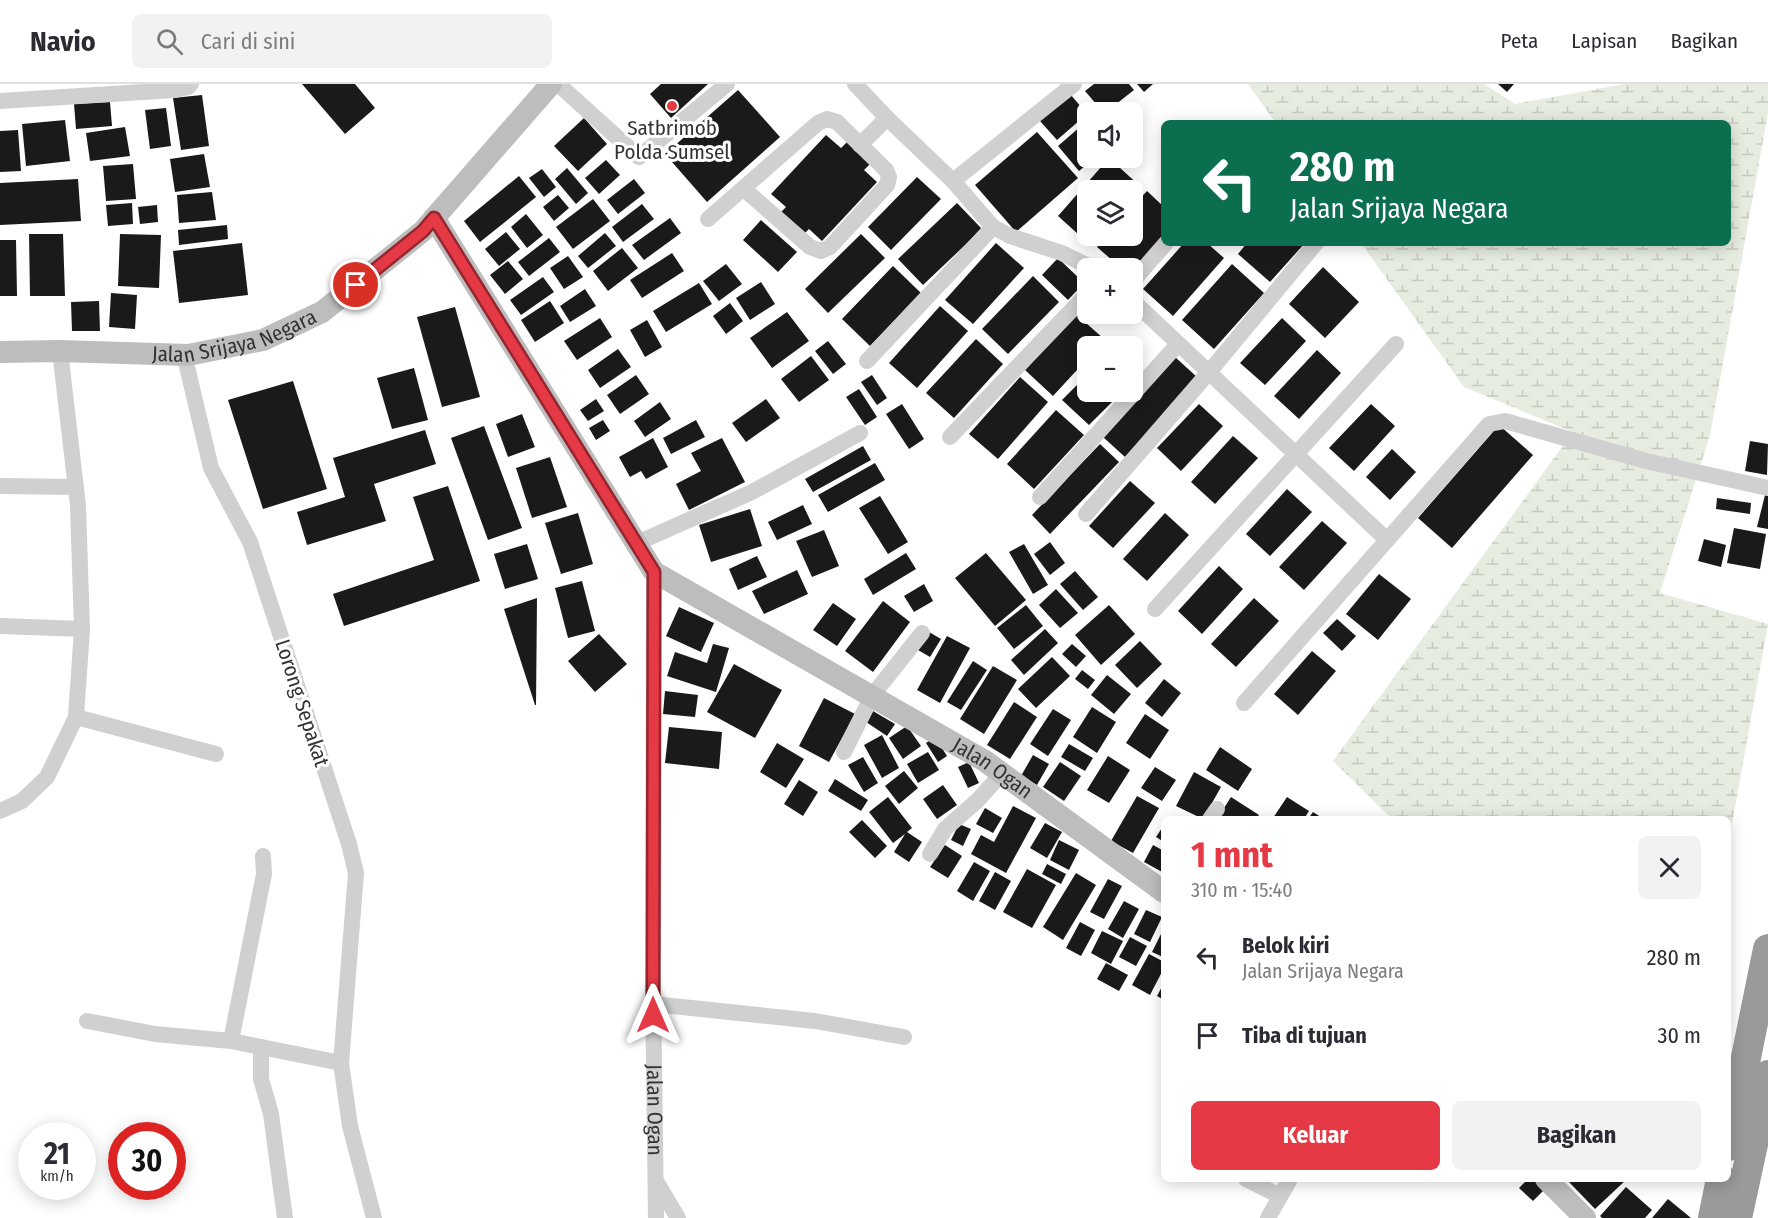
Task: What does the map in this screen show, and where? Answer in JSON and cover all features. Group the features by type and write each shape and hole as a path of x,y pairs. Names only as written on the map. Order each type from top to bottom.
{"highway":[{"path":"1731,1131 1768,949"},
{"path":"1737,1218 1768,1075"},
{"path":"1713,1218 1720,1182"}],"main road":[{"name":"Jalan Srijaya Negara","path":"0,352 184,354 263,340 322,312 423,231 551,84"},
{"name":"Jalan Ogan","path":"434,218 654,572 985,761 1161,889"},
{"path":"1549,1182 1585,1218"}],"street":[{"path":"0,101 175,90 191,84"},
{"path":"558,84 639,157 727,84"},
{"path":"855,84 953,181 993,227 1010,236 1062,253 1077,260"},
{"path":"953,181 1074,84"},
{"path":"860,145 887,118"},
{"path":"708,219 818,123 827,119 837,122 886,170 889,177 887,185 830,247 821,251 810,247 744,189"},
{"path":"867,361 993,227"},
{"path":"1143,269 1163,246"},
{"path":"1086,514 1210,371 1314,246"},
{"path":"950,437 1077,304"},
{"path":"1143,311 1210,371 1387,540"},
{"path":"1040,497 1178,344"},
{"path":"1155,609 1396,344"},
{"path":"0,811 22,801 47,777 76,717 82,629 76,488 60,351"},
{"name":"Lorong Sepakat","path":"184,354 211,468 250,542 349,844 356,873 341,1064 350,1126 374,1218"},
{"path":"1244,703 1489,424 1505,421 1646,460 1768,488"},
{"path":"636,543 752,492 860,433"},
{"path":"0,486 76,488"},
{"name":"Jalan Ogan","path":"654,572 653,1004 656,1218"},
{"path":"0,626 82,629"},
{"path":"844,752 872,696 922,633"},
{"path":"76,717 216,754"},
{"path":"930,854 945,829 978,800 1002,773"},
{"path":"231,1041 264,874 263,856"},
{"path":"653,1004 815,1021 904,1037"},
{"path":"87,1021 155,1034 231,1041 341,1064"},
{"path":"261,1047 261,1079 271,1114 285,1218"},
{"name":"Jalan Ogan","path":"655,1180 678,1218"},
{"path":"1252,1182 1280,1196"},
{"path":"1268,1218 1288,1182"}],"green space":[{"path":"1248,84 1484,84 1515,104 1625,84 1768,84 1768,113 1710,435 1660,593 1768,624 1731,829 1731,816 1389,816 1333,761 1573,432 1464,387 1363,246 1731,246 1731,120 1274,120"}],"building":[{"path":"302,84 355,84 375,108 345,134"},
{"name":"Satbrimob Polda Sumsel","path":"661,84 708,84 671,118 650,94"},
{"path":"1094,84 1129,84 1134,90 1119,102 1094,102 1085,91"},
{"path":"1137,84 1153,84 1144,92"},
{"path":"1498,84 1514,84 1507,92"},
{"path":"738,90 780,137 707,202 665,154"},
{"path":"202,95 209,146 181,150 173,98"},
{"path":"1071,95 1077,102 1077,123 1057,140 1040,121"},
{"path":"110,102 112,126 76,129 74,104"},
{"path":"166,108 171,146 150,149 145,110"},
{"path":"584,118 607,144 578,171 554,146"},
{"path":"65,120 70,161 26,166 22,124"},
{"path":"125,127 130,156 90,161 86,133"},
{"path":"18,130 21,171 0,172 0,131"},
{"path":"1077,130 1077,168 1083,168 1079,171 1058,146"},
{"path":"1037,132 1078,178 1016,232 975,185"},
{"path":"826,135 841,148 848,141 871,163 864,170 877,182 822,241 809,229 803,235 780,213 786,207 771,194"},
{"path":"204,154 210,187 175,192 170,159"},
{"path":"606,160 620,175 599,194 585,178"},
{"path":"133,164 136,199 106,201 103,166"},
{"path":"567,168 588,193 576,204 555,179"},
{"path":"1100,168 1120,168 1133,180 1090,180"},
{"path":"542,169 556,187 544,197 529,178"},
{"path":"519,176 536,197 480,242 464,221"},
{"path":"917,177 941,199 891,250 868,227"},
{"path":"78,179 81,221 0,225 0,183"},
{"path":"634,179 645,193 618,214 607,200"},
{"path":"1147,191 1161,204 1161,240 1143,260 1143,258 1110,258 1097,247 1143,246 1143,195"},
{"path":"212,192 216,220 179,223 177,195"},
{"path":"1077,194 1077,233 1058,216"},
{"path":"558,195 569,208 554,221 543,207"},
{"path":"593,199 610,221 573,249 556,227"},
{"path":"132,203 133,224 108,226 106,205"},
{"path":"957,203 982,229 923,285 898,259"},
{"path":"642,204 654,219 623,242 612,227"},
{"path":"157,205 158,222 140,224 138,207"},
{"path":"526,214 543,235 527,248 511,227"},
{"path":"670,218 681,233 644,260 632,245"},
{"path":"761,220 797,252 778,272 743,240"},
{"path":"227,225 228,239 179,245 178,230"},
{"path":"506,232 520,249 499,266 485,249"},
{"path":"605,233 616,246 588,268 578,256"},
{"path":"29,234 63,234 65,296 30,296"},
{"path":"120,234 161,235 159,288 118,286"},
{"path":"861,234 885,258 828,313 805,289"},
{"path":"549,238 560,252 529,276 518,262"},
{"path":"0,240 16,240 17,296 0,296"},
{"path":"242,243 248,295 179,303 173,251"},
{"path":"996,243 1024,268 973,324 945,300"},
{"path":"1181,246 1210,246 1224,258 1173,316 1143,289"},
{"path":"1245,246 1302,246 1270,282 1238,254"},
{"path":"622,248 638,268 608,291 593,271"},
{"path":"672,253 684,271 642,298 630,280"},
{"path":"568,256 583,277 564,289 550,268"},
{"path":"1058,258 1077,276 1077,290 1068,300 1042,275"},
{"path":"508,261 523,279 505,294 490,275"},
{"path":"726,264 742,284 719,301 703,281"},
{"path":"1232,264 1264,293 1214,349 1182,320"},
{"path":"893,266 921,293 870,346 842,319"},
{"path":"1323,267 1359,302 1325,338 1289,304"},
{"path":"1033,276 1059,302 1008,354 982,329"},
{"path":"543,277 554,292 521,315 510,300"},
{"path":"761,282 775,304 750,320 736,298"},
{"path":"699,283 712,304 666,332 653,311"},
{"path":"585,289 596,306 570,322 560,306"},
{"path":"111,293 137,295 135,329 109,327"},
{"path":"99,301 100,331 72,331 71,302"},
{"path":"550,301 564,323 535,342 521,320"},
{"path":"730,303 743,321 726,334 713,316"},
{"path":"940,306 968,331 917,388 889,363"},
{"path":"455,307 480,397 442,407 417,317"},
{"path":"787,312 809,341 772,368 750,338"},
{"path":"1076,314 1077,324 1087,324 1101,336 1077,336 1077,370 1053,396 1025,370"},
{"path":"600,318 612,337 577,360 564,341"},
{"path":"1282,318 1306,341 1265,385 1240,363"},
{"path":"647,320 662,347 645,357 630,330"},
{"path":"976,339 1003,364 954,418 926,393"},
{"path":"828,341 846,364 833,374 815,351"},
{"path":"618,349 631,367 600,388 588,370"},
{"path":"1317,350 1341,373 1299,419 1274,396"},
{"path":"811,356 829,380 799,402 781,379"},
{"path":"1175,357 1197,377 1125,457 1103,437 1134,402 1143,402 1143,393"},
{"path":"414,368 428,420 392,429 377,378"},
{"path":"636,375 649,394 620,414 607,395"},
{"path":"872,375 887,398 877,405 861,382"},
{"path":"1020,377 1048,402 998,459 969,434"},
{"path":"293,381 327,489 263,509 228,400"},
{"path":"1077,385 1077,402 1112,402 1089,425 1062,400"},
{"path":"859,389 877,417 865,425 846,397"},
{"path":"596,399 604,411 588,421 580,410"},
{"path":"766,399 780,418 746,442 732,423"},
{"path":"660,402 671,419 645,437 634,421"},
{"path":"902,404 924,439 909,449 886,414"},
{"path":"1199,404 1223,426 1181,471 1157,448"},
{"path":"1371,404 1395,426 1354,471 1329,448"},
{"path":"1056,410 1084,435 1034,489 1007,464"},
{"path":"522,414 535,447 508,457 496,424"},
{"path":"603,420 610,431 596,440 589,428"},
{"path":"696,420 705,437 671,454 663,438"},
{"path":"1499,425 1533,455 1452,548 1418,518"},
{"path":"484,426 522,528 488,540 451,438"},
{"path":"425,430 436,464 374,484 386,521 307,545 297,512 345,497 333,458"},
{"path":"1233,436 1258,458 1215,504 1191,482"},
{"path":"653,438 668,467 646,479 641,471 630,477 619,457"},
{"path":"722,438 745,482 689,510 676,484 701,471 691,453"},
{"path":"1750,441 1768,444 1767,475 1745,471"},
{"path":"1100,444 1119,462 1050,534 1032,515"},
{"path":"863,446 871,460 813,492 805,479"},
{"path":"1392,449 1416,472 1390,500 1366,477"},
{"path":"550,457 567,507 532,518 516,468"},
{"path":"875,463 885,480 828,512 818,495"},
{"path":"1130,481 1155,503 1113,548 1089,526"},
{"path":"448,486 480,581 344,626 333,594 434,560 413,497"},
{"path":"1287,489 1312,512 1270,556 1246,534"},
{"path":"1765,495 1768,496 1768,529 1757,527"},
{"path":"880,496 908,542 888,554 859,508"},
{"path":"1717,498 1751,503 1750,514 1716,509"},
{"path":"803,505 812,524 777,540 768,522"},
{"path":"750,509 762,546 711,562 699,525"},
{"path":"578,513 593,564 561,574 545,523"},
{"path":"1165,513 1189,535 1147,581 1123,559"},
{"path":"1322,521 1347,543 1304,590 1279,567"},
{"path":"1734,528 1766,534 1760,569 1727,563"},
{"path":"824,530 839,566 812,577 796,541"},
{"path":"1704,539 1726,545 1721,567 1698,561"},
{"path":"1050,542 1065,563 1050,575 1034,554"},
{"path":"527,544 538,579 505,589 494,554"},
{"path":"1024,544 1048,585 1033,594 1009,552"},
{"path":"906,553 916,569 873,595 864,579"},
{"path":"986,553 1026,600 995,626 955,578"},
{"path":"757,556 767,577 738,590 729,569"},
{"path":"1219,566 1243,589 1202,634 1178,611"},
{"path":"797,570 808,594 764,614 752,591"},
{"path":"1075,571 1098,597 1083,610 1060,584"},
{"path":"1379,574 1411,599 1378,640 1346,614"},
{"path":"582,581 595,631 568,638 555,588"},
{"path":"924,584 933,601 914,612 904,596"},
{"path":"1056,589 1078,613 1060,628 1039,605"},
{"path":"537,598 536,705 535,705 504,609"},
{"path":"1254,598 1279,621 1236,667 1211,644"},
{"path":"883,601 910,622 873,672 845,651"},
{"path":"833,603 856,619 837,646 813,630"},
{"path":"1026,605 1043,626 1014,649 997,628"},
{"path":"1109,605 1135,634 1101,665 1075,635"},
{"path":"679,607 714,623 701,652 666,636"},
{"path":"1337,619 1356,636 1342,651 1323,633"},
{"path":"1045,629 1058,643 1024,675 1011,660"},
{"path":"929,632 941,639 930,657 918,650"},
{"path":"599,634 627,664 595,692 568,661"},
{"path":"947,636 970,648 940,703 917,690"},
{"path":"1140,641 1162,664 1137,688 1115,665"},
{"path":"713,644 729,648 716,692 667,676 675,652 707,663"},
{"path":"1072,644 1086,656 1076,667 1062,654"},
{"path":"1312,651 1336,671 1298,715 1274,694"},
{"path":"1052,657 1070,676 1036,708 1018,689"},
{"path":"973,661 987,670 961,710 947,702"},
{"path":"734,664 782,690 755,738 707,712"},
{"path":"993,666 1017,680 984,734 960,719"},
{"path":"1082,670 1095,680 1088,689 1075,679"},
{"path":"1107,675 1131,694 1114,714 1091,695"},
{"path":"1164,679 1181,693 1162,717 1145,703"},
{"path":"665,691 698,695 695,717 663,714"},
{"path":"824,698 855,714 829,762 799,746"},
{"path":"1014,702 1037,717 1010,759 987,745"},
{"path":"1092,707 1116,722 1097,753 1073,737"},
{"path":"1053,709 1071,720 1048,756 1030,744"},
{"path":"873,711 895,724 887,736 866,722"},
{"path":"1145,714 1169,730 1150,759 1126,743"},
{"path":"907,726 921,746 903,759 889,738"},
{"path":"669,727 722,732 719,769 665,763"},
{"path":"882,735 899,768 882,778 864,745"},
{"path":"935,737 947,756 938,762 926,743"},
{"path":"777,743 804,759 786,788 760,772"},
{"path":"1069,744 1093,758 1085,771 1061,757"},
{"path":"1220,747 1252,769 1238,791 1206,770"},
{"path":"928,752 939,770 918,783 907,764"},
{"path":"1033,755 1049,764 1037,785 1021,776"},
{"path":"1108,756 1130,770 1109,803 1087,790"},
{"path":"863,757 878,783 864,792 848,765"},
{"path":"969,762 979,783 968,788 958,767"},
{"path":"1060,762 1081,776 1064,801 1043,787"},
{"path":"1155,767 1176,780 1162,801 1141,788"},
{"path":"904,771 918,788 899,804 885,786"},
{"path":"1194,772 1221,787 1205,816 1197,816 1176,806"},
{"path":"835,779 868,800 861,811 828,791"},
{"path":"799,780 818,792 803,816 784,804"},
{"path":"943,785 957,805 937,819 923,799"},
{"path":"1137,796 1159,808 1133,853 1111,841"},
{"path":"888,797 912,828 907,832 922,842 909,862 894,852 905,834 893,843 869,812"},
{"path":"1231,797 1259,815 1258,816 1219,816"},
{"path":"1287,797 1309,811 1306,816 1274,816"},
{"path":"1013,806 1036,818 1006,873 971,854 981,835 994,842"},
{"path":"985,808 1002,818 993,833 976,824"},
{"path":"862,820 887,846 875,858 849,832"},
{"path":"1045,823 1062,832 1047,858 1030,848"},
{"path":"959,824 971,829 963,846 951,840"},
{"path":"1161,830 1161,840 1156,837"},
{"path":"1059,840 1079,850 1069,870 1050,860"},
{"path":"945,845 962,856 948,878 930,867"},
{"path":"1153,845 1161,849 1161,871 1144,862"},
{"path":"974,862 990,871 973,901 957,891"},
{"path":"1047,864 1066,874 1061,884 1042,874"},
{"path":"1027,869 1056,885 1032,928 1003,912"},
{"path":"995,872 1011,881 995,910 979,901"},
{"path":"1076,873 1096,885 1063,940 1043,927"},
{"path":"1108,879 1122,886 1104,919 1090,912"},
{"path":"1124,901 1139,909 1123,938 1108,929"},
{"path":"1146,910 1161,917 1150,942 1134,934"},
{"path":"1080,922 1095,930 1081,956 1066,948"},
{"path":"1102,931 1123,941 1111,964 1091,953"},
{"path":"1161,934 1161,956 1152,952"},
{"path":"1130,937 1147,946 1136,966 1119,957"},
{"path":"1149,954 1161,960 1161,974 1150,995 1132,985"},
{"path":"1106,963 1128,975 1119,991 1097,979"},
{"path":"1525,1182 1540,1182 1546,1188 1533,1201 1519,1188"},
{"path":"1569,1182 1624,1182 1595,1209"},
{"path":"1626,1187 1652,1210 1645,1218 1602,1218 1600,1216"},
{"path":"1668,1199 1691,1218 1652,1218"}],"place":[{"name":"Satbrimob Polda Sumsel","path":"672,106"}],"route":[{"path":"356,285 423,231 434,218 654,572 653,1015"}]}
